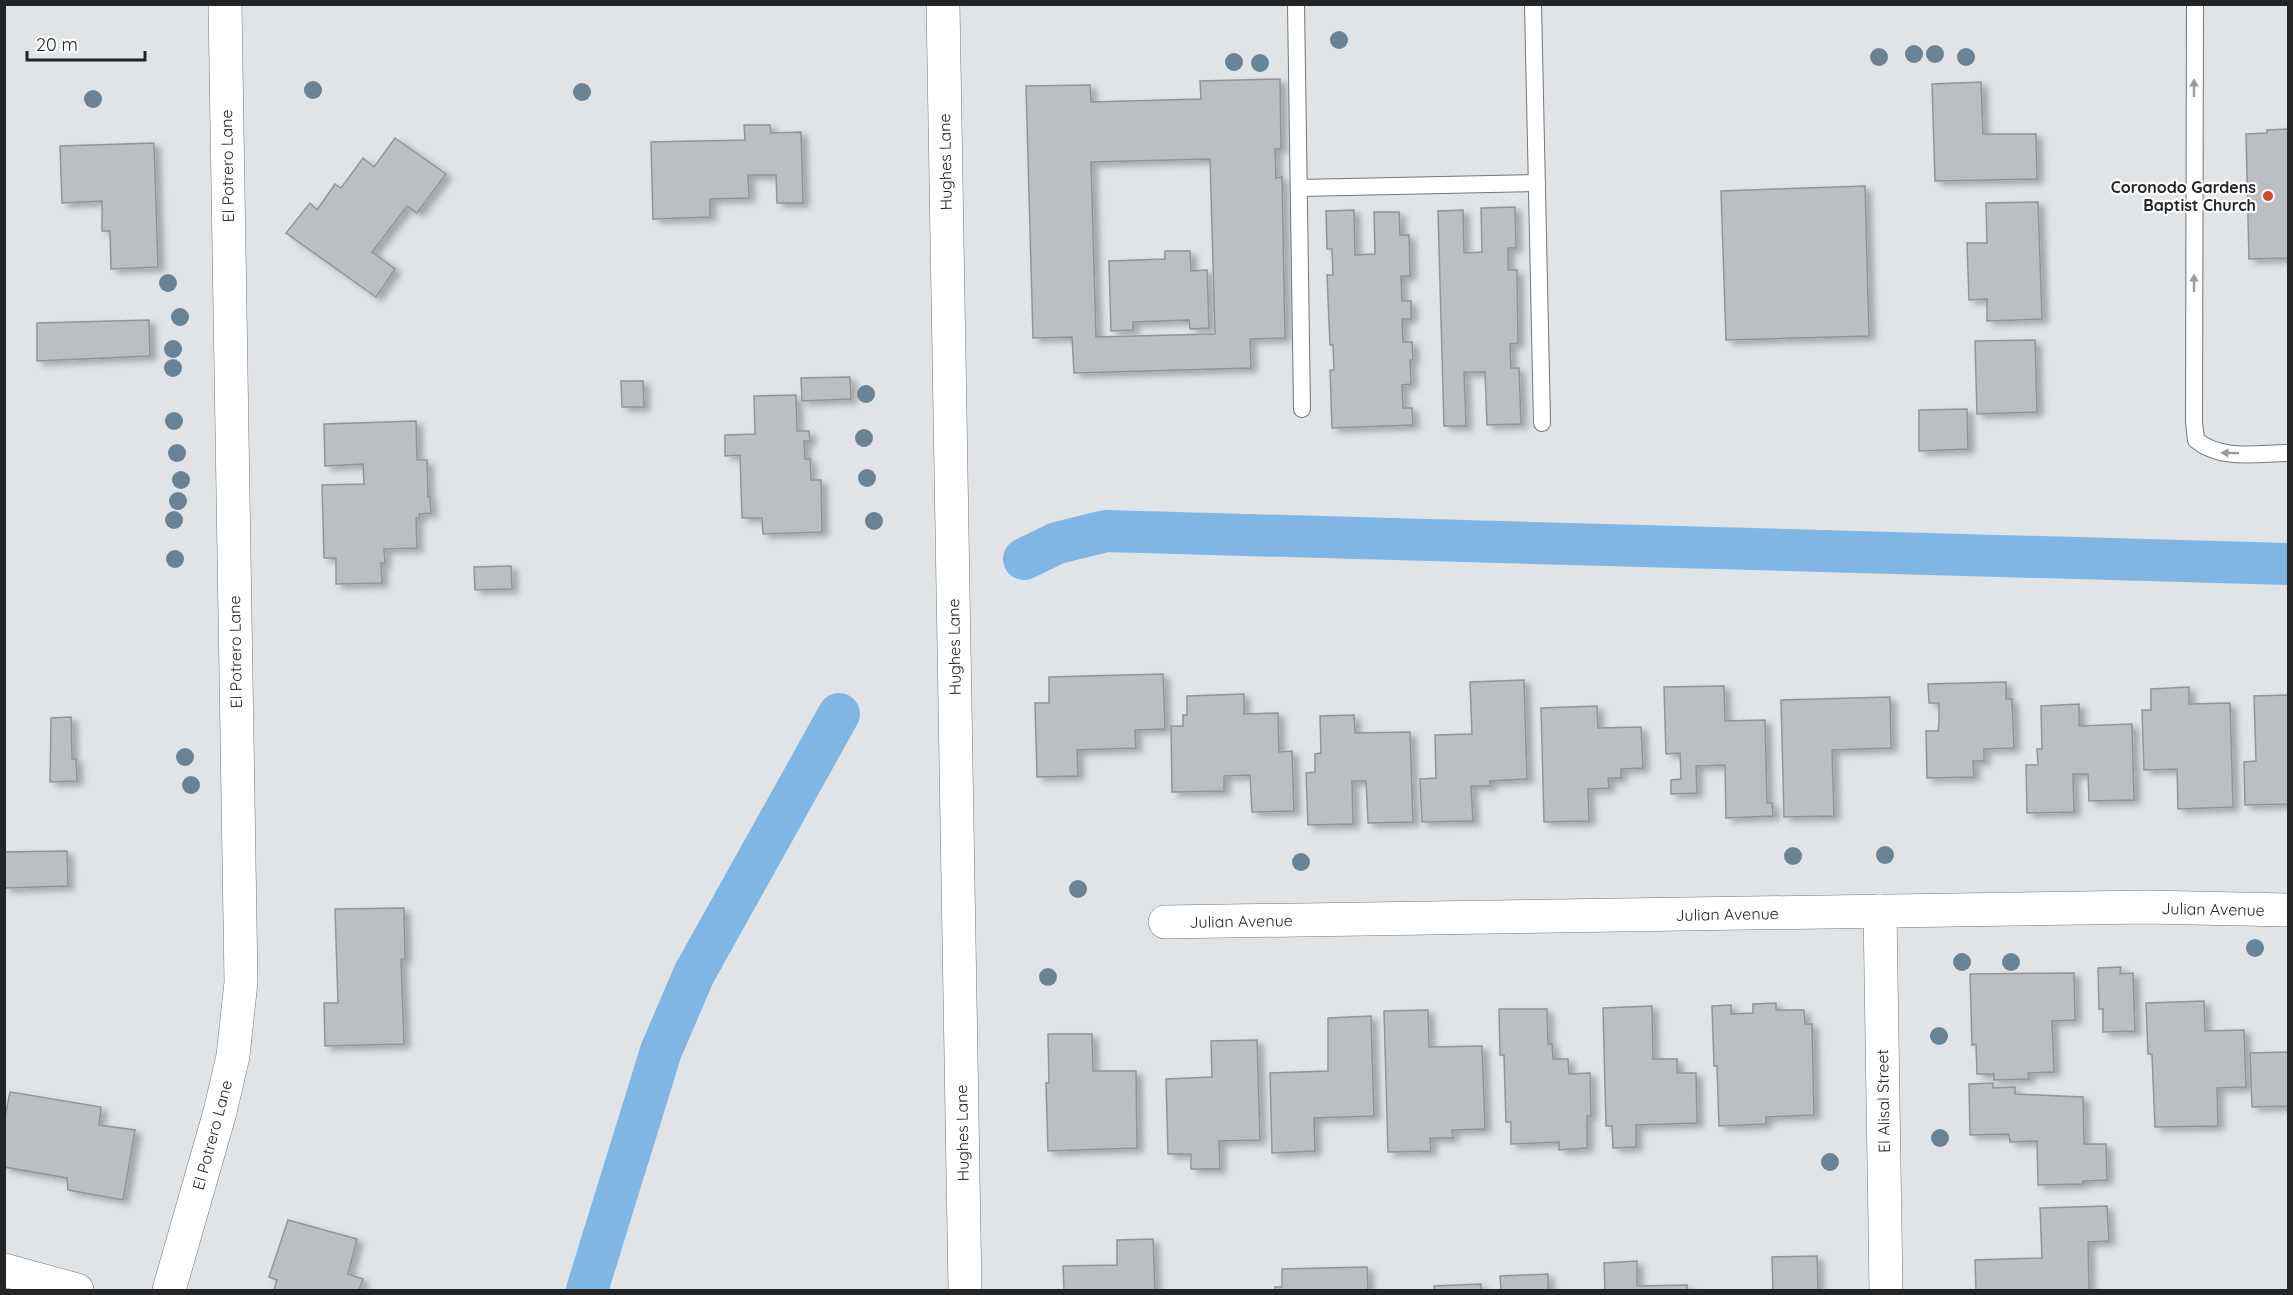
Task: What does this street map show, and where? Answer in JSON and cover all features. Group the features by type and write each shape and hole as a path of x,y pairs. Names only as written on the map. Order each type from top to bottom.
{"street":[{"name":"El Potrero Lane","path":"169,1290 220,1112 233,1056 241,982 225,4"},
{"name":"Hughes Lane","path":"943,4 965,1290"},
{"name":"Julian Avenue","path":"1165,922 2147,907 2289,910"},
{"name":"El Alisal Street","path":"1880,911 1886,1290"},
{"path":"4,1270 76,1290"}],"lane":[{"path":"1296,4 1302,409"},
{"path":"1533,4 1542,423"},
{"path":"2194,4 2194,422 2196,440 2206,448 2221,453 2289,453"},
{"path":"1299,188 1537,183"}],"building":[{"path":"1280,79 1281,149 1275,149 1276,178 1282,177 1285,338 1250,339 1251,368 1074,373 1072,337 1033,338 1026,86 1090,85 1091,102 1201,99 1200,81","holes":["1210,159 1215,334 1096,337 1091,162"]},
{"path":"1981,82 1983,134 2036,134 2037,179 1935,181 1932,84"},
{"path":"744,125 770,125 771,133 801,132 803,203 777,203 776,175 748,175 749,198 710,199 710,217 653,219 651,142 745,140"},
{"name":"Coronodo Gardens Baptist Church","path":"2288,129 2288,258 2249,259 2246,134"},
{"path":"395,138 446,174 417,213 407,206 372,252 395,269 376,297 286,233 310,203 317,210 335,184 341,188 363,158 374,167"},
{"path":"154,143 158,267 111,269 110,231 102,231 102,201 62,203 60,146"},
{"path":"1865,186 1869,336 1726,340 1721,191"},
{"path":"2038,202 2042,319 1987,321 1987,299 1969,300 1967,243 1987,243 1986,203"},
{"path":"1515,207 1516,248 1508,248 1508,270 1517,270 1518,343 1510,344 1511,368 1519,368 1521,424 1487,425 1485,372 1464,372 1466,426 1444,426 1438,211 1463,210 1464,253 1482,252 1481,208"},
{"path":"1354,210 1355,255 1375,254 1374,212 1399,212 1400,235 1409,235 1410,276 1401,276 1402,301 1411,301 1411,319 1402,319 1403,342 1412,342 1413,360 1410,360 1411,384 1402,385 1403,408 1412,408 1413,425 1332,428 1330,370 1334,370 1333,345 1330,345 1327,275 1333,275 1332,249 1327,249 1326,211"},
{"path":"1165,251 1190,251 1191,271 1207,270 1209,328 1190,329 1189,320 1133,322 1133,330 1111,331 1109,261 1165,259"},
{"path":"149,320 150,356 37,361 37,323"},
{"path":"2035,340 2037,412 1977,414 1975,341"},
{"path":"850,377 851,399 802,401 801,378"},
{"path":"621,381 643,381 644,407 622,407"},
{"path":"796,395 797,431 809,431 810,441 804,441 805,459 810,459 811,480 821,480 822,532 763,534 762,518 742,518 740,455 725,456 725,435 755,434 754,396"},
{"path":"1967,409 1968,449 1919,451 1919,410"},
{"path":"416,421 417,460 427,460 431,513 419,514 420,518 416,518 417,548 384,549 385,563 381,563 382,583 336,584 336,558 324,558 322,485 364,484 363,464 325,466 324,424"},
{"path":"511,566 512,589 475,590 474,567"},
{"path":"1163,674 1165,729 1135,730 1136,748 1077,750 1078,776 1037,777 1035,703 1049,703 1049,677"},
{"path":"1524,680 1527,779 1490,781 1490,786 1471,786 1473,821 1422,822 1420,779 1436,778 1435,735 1472,734 1470,682"},
{"path":"2006,682 2006,699 2012,699 2014,748 1984,749 1984,761 1973,761 1974,777 1927,778 1926,731 1938,731 1939,722 1939,703 1929,703 1928,684"},
{"path":"1724,686 1725,721 1765,720 1767,803 1772,803 1773,816 1726,818 1725,765 1696,766 1697,793 1671,794 1671,780 1681,779 1680,753 1666,754 1664,687"},
{"path":"2189,687 2189,704 2230,703 2233,807 2178,809 2177,769 2144,770 2142,710 2151,710 2151,689"},
{"path":"1244,694 1244,714 1278,713 1279,752 1292,751 1294,811 1252,812 1250,775 1224,776 1224,791 1172,792 1171,726 1183,726 1183,715 1187,715 1187,696"},
{"path":"2288,695 2288,804 2245,805 2244,762 2256,761 2254,696"},
{"path":"1890,697 1891,748 1832,750 1834,816 1784,817 1781,700"},
{"path":"2079,704 2079,726 2132,724 2134,800 2089,801 2088,774 2073,774 2074,812 2027,813 2026,765 2038,765 2037,749 2042,749 2041,706"},
{"path":"1597,706 1598,728 1641,727 1643,768 1621,769 1621,778 1608,778 1609,788 1588,789 1589,821 1544,822 1541,708"},
{"path":"1354,715 1355,733 1410,732 1413,822 1368,823 1366,781 1352,781 1353,824 1308,825 1306,773 1315,772 1315,754 1321,753 1320,716"},
{"path":"71,717 72,759 76,759 77,781 50,782 51,718"},
{"path":"67,851 68,886 4,888 4,852"},
{"path":"404,908 405,959 401,959 404,1044 325,1046 324,1003 338,1003 335,909"},
{"path":"2121,967 2120,974 2133,973 2135,1031 2103,1032 2103,1009 2099,1009 2098,968"},
{"path":"2074,973 2075,1020 2052,1021 2054,1072 2028,1073 2029,1079 1994,1080 1994,1074 1977,1074 1976,1044 1972,1045 1970,974"},
{"path":"2204,1001 2205,1031 2244,1030 2246,1087 2217,1088 2218,1126 2155,1127 2152,1054 2148,1054 2146,1003"},
{"path":"1776,1003 1776,1010 1804,1010 1805,1024 1812,1024 1814,1115 1766,1117 1766,1124 1719,1126 1712,1006 1731,1005 1731,1014 1753,1013 1753,1004"},
{"path":"1652,1006 1653,1059 1677,1059 1677,1073 1696,1073 1697,1123 1636,1125 1636,1147 1613,1148 1612,1126 1606,1126 1603,1008"},
{"path":"1499,1009 1547,1009 1548,1044 1552,1044 1553,1059 1568,1059 1569,1074 1590,1073 1591,1116 1587,1116 1587,1148 1559,1150 1559,1142 1511,1144 1511,1122 1506,1122 1504,1055 1500,1055"},
{"path":"1428,1010 1429,1047 1482,1046 1485,1129 1452,1130 1453,1138 1430,1138 1431,1151 1388,1152 1384,1011"},
{"path":"1371,1016 1374,1116 1314,1118 1315,1151 1272,1153 1270,1073 1328,1071 1328,1018"},
{"path":"1048,1034 1092,1034 1093,1071 1136,1071 1137,1148 1048,1151 1046,1083 1049,1083"},
{"path":"1257,1040 1260,1140 1219,1141 1220,1169 1191,1169 1191,1154 1168,1154 1166,1079 1212,1077 1211,1041"},
{"path":"2288,1052 2288,1106 2252,1107 2250,1053"},
{"path":"1993,1083 1993,1088 2015,1087 2015,1094 2083,1097 2084,1144 2106,1144 2107,1180 2083,1181 2083,1184 2038,1185 2037,1141 2010,1142 2009,1134 1970,1135 1969,1084"},
{"path":"10,1092 101,1107 99,1125 135,1130 123,1200 68,1190 67,1178 4,1167 4,1121"},
{"path":"2107,1206 2109,1241 2088,1242 2089,1290 1976,1290 1975,1260 2042,1258 2040,1208"},
{"path":"288,1220 357,1239 348,1274 363,1279 359,1290 274,1290 277,1280 269,1277"},
{"path":"1153,1239 1155,1290 1064,1290 1063,1266 1117,1265 1117,1240"},
{"path":"1817,1256 1818,1290 1773,1290 1772,1257"},
{"path":"1637,1261 1637,1286 1687,1285 1687,1290 1605,1290 1604,1263"},
{"path":"1367,1267 1368,1290 1275,1290 1275,1287 1282,1287 1282,1269"},
{"path":"1548,1274 1548,1290 1501,1290 1500,1276"},
{"path":"1481,1284 1481,1290 1434,1290 1434,1286"}],"waterway":[{"path":"1024,559 1057,543 1106,531 2288,564"},
{"path":"587,1290 661,1051 694,974 839,714"}],"place":[{"name":"Coronodo Gardens Baptist Church","path":"2268,196"}]}
